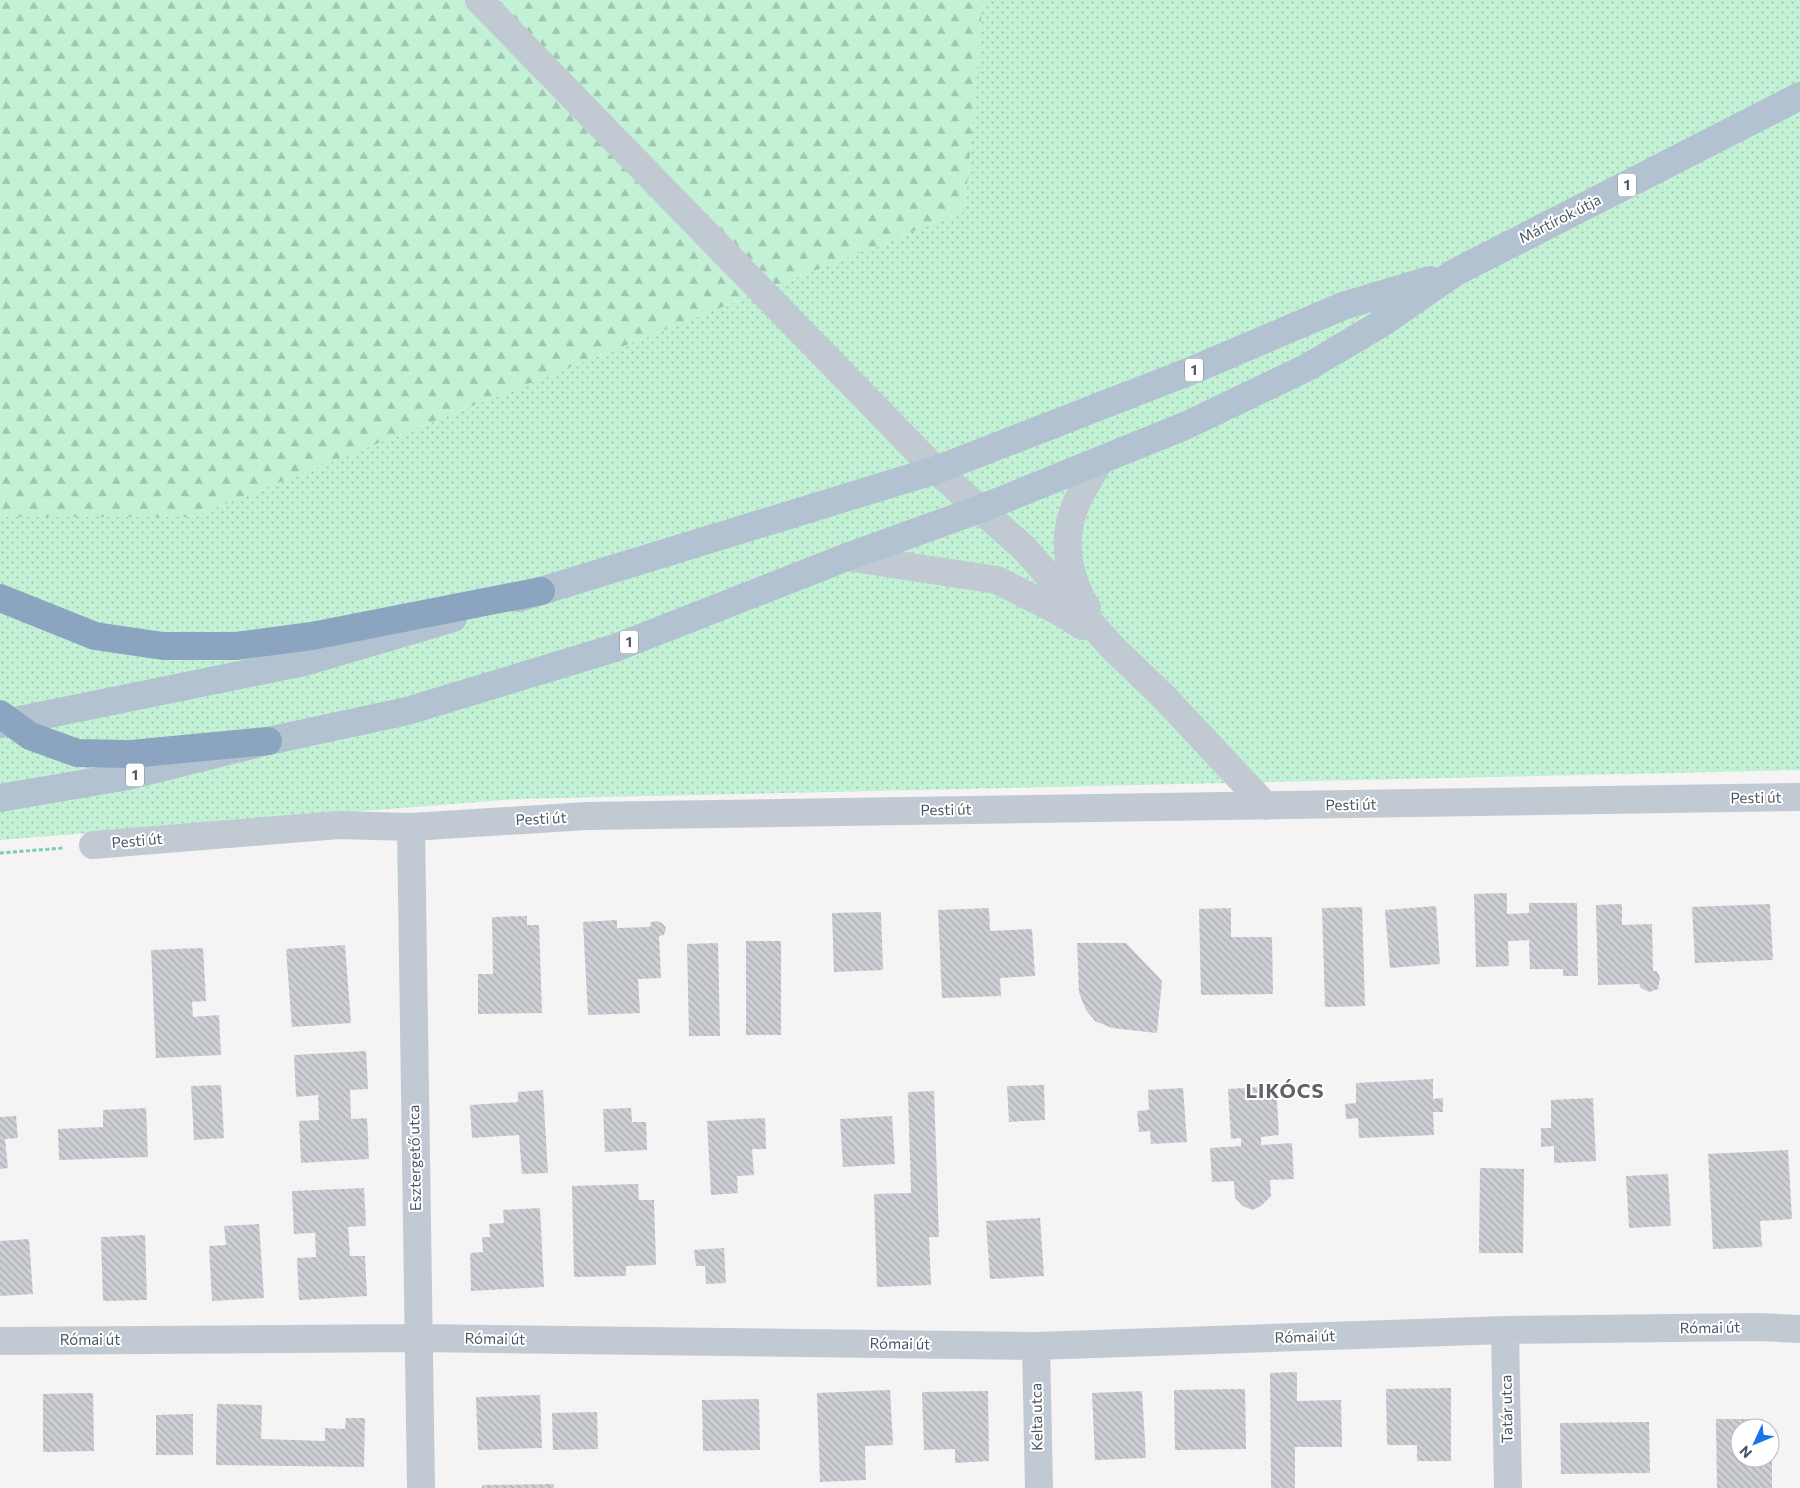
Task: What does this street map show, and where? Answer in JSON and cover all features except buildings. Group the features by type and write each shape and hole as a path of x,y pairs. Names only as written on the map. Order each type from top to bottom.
{"highway":[{"path":"0,598 95,636 163,646 236,646 312,636 541,591"},
{"path":"3,720 30,736 77,753 131,754 268,741"}],"main road":[{"name":"Mártírok útja","path":"1454,273 1800,96"},
{"name":"1","path":"3,720 304,662 936,470 1192,370 1343,306 1454,273"},
{"name":"1","path":"0,798 128,776 268,741 407,711 615,648 847,557 980,509 1098,463 1187,425 1308,368 1382,323 1454,273"}],"street":[{"path":"479,0 936,470 1024,548 1112,647 1163,696 1266,806"},
{"path":"1098,463 1072,512 1066,552 1077,592 1112,647"},
{"path":"847,557 997,580 1062,613 1112,647"},
{"name":"Pesti út","path":"93,845 339,825 411,827 587,816 782,811 1266,806 1800,797"},
{"name":"Esztergető utca","path":"411,827 417,1338 421,1488"},
{"name":"Római út","path":"0,1341 417,1338 1036,1346 1505,1330 1758,1327 1800,1329"},
{"name":"Tatár utca","path":"1505,1330 1508,1488"},
{"name":"Kelta utca","path":"1036,1346 1039,1488"}],"path":[{"path":"0,853 93,845"}],"green space":[{"path":"0,0 983,0 965,211 192,517 0,517"},
{"path":"983,0 1800,0 1800,770 515,799 0,840 0,517 192,517 965,211"}],"district":[{"name":"LIKÓCS","path":"1285,1091"}]}
